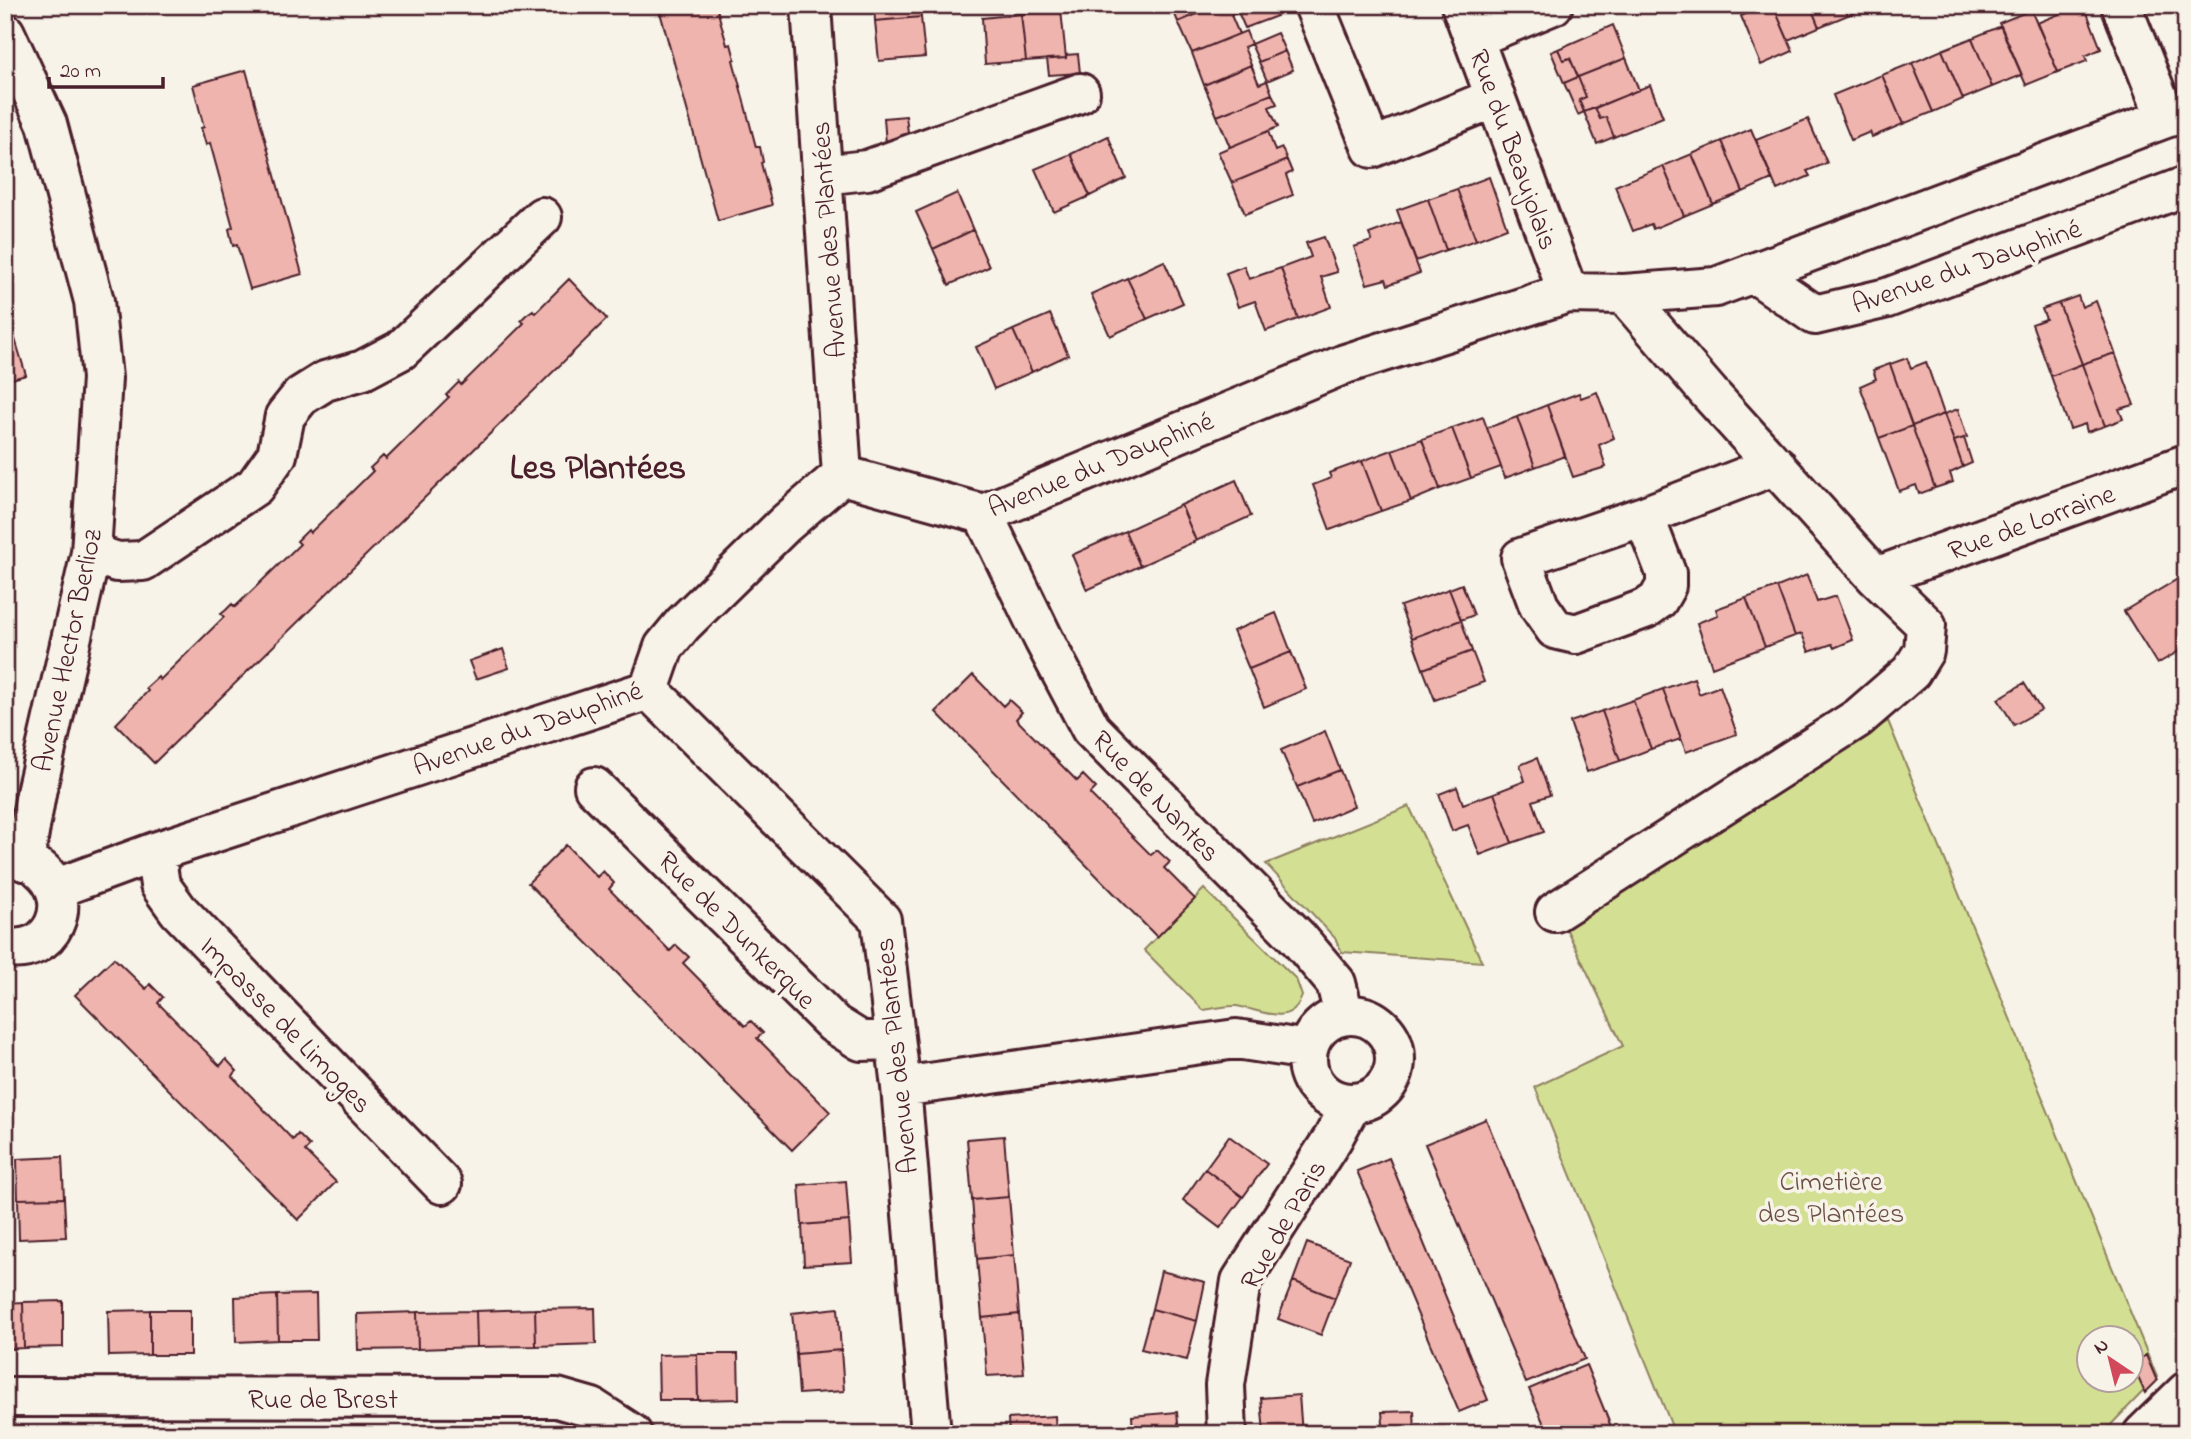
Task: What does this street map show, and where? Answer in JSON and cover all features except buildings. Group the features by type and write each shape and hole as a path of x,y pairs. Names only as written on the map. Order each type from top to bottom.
{"street":[{"name":"Avenue des Plantées","path":"811,5 842,475"},
{"path":"1314,5 1372,148 1494,98"},
{"path":"1468,22 1553,5"},
{"path":"2121,5 2176,115"},
{"name":"Rue du Beaujolais","path":"1468,22 1568,293"},
{"name":"Avenue Hector Berlioz","path":"5,33 47,124 94,301 102,378 91,553 37,788 14,862"},
{"path":"822,175 867,170 1080,93"},
{"name":"Avenue du Dauphiné","path":"57,888 155,852 649,690 664,647 683,624 785,524 842,475 982,514 1345,364 1568,293 1624,294 1716,287 2176,115"},
{"name":"Avenue du Dauphiné","path":"1754,273 1815,315 1887,298 2186,186"},
{"path":"91,553 117,562 143,561 255,486 277,455 285,416 301,396 325,381 363,370 401,350 542,217"},
{"path":"1555,912 1858,718 1911,672 1924,651 1926,625 1876,578 1624,294"},
{"name":"Rue de Lorraine","path":"1876,578 2186,464"},
{"path":"1644,516 1776,466"},
{"name":"Rue de Nantes","path":"982,514 1091,729 1298,938 1336,983 1344,1015"},
{"name":"Avenue des Plantées","path":"649,690 881,919 901,1087 931,1434"},
{"name":"Rue de Dunkerque","path":"594,787 834,1024 861,1041 895,1040"},
{"name":"Impasse de Limoges","path":"155,852 160,885 178,910 442,1184"},
{"path":"8,956 40,941 51,930 60,903 57,888 49,876 37,866 14,862"},
{"path":"1344,1015 1357,1015 1379,1024 1391,1041 1395,1060 1388,1083 1374,1096 1352,1103 1335,1100 1321,1092 1308,1070 1308,1050 1315,1032 1329,1020 1344,1015"},
{"path":"901,1087 1236,1039 1308,1050"},
{"name":"Rue de Paris","path":"1227,1434 1225,1385 1241,1281 1333,1138 1352,1103"},
{"path":"2152,1431 2186,1392"},
{"name":"Rue de Brest","path":"5,1397 557,1398 592,1408 632,1434"},
{"path":"920,1434 931,1434"}],"green space":[{"name":"Cimetière des Plantées","path":"1888,721 2135,1324 2076,1324 2076,1394 2141,1394 2102,1434 1675,1434 1535,1087 1623,1046 1566,928"},
{"path":"1409,806 1482,962 1342,952 1335,938 1266,864"},
{"path":"1204,889 1296,979 1302,996 1290,1012 1264,1013 1232,1006 1203,1010 1144,950"},
{"name":"Cimetière des Plantées","path":"2146,1350 2157,1377 2146,1388"}],"district":[{"name":"Les Plantées","path":"598,466"}]}
